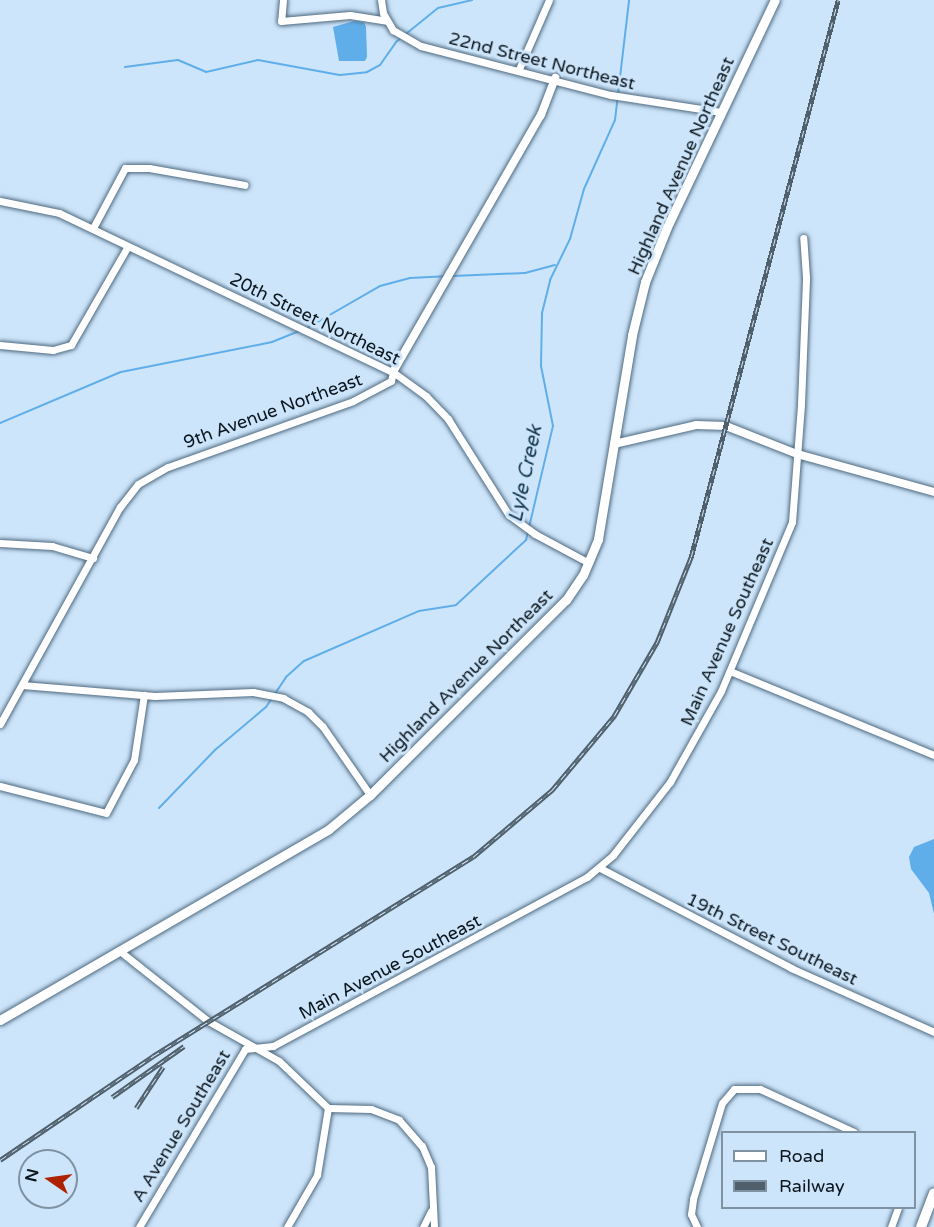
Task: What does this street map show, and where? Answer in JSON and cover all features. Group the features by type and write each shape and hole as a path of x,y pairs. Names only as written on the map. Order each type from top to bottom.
{"main road":[{"name":"Highland Avenue Northeast","path":"0,1020 318,837 369,795 556,612 589,562 598,539 645,282 721,112 775,0"},
{"path":"921,1227 934,1193"}],"street":[{"path":"283,0 281,21 350,15 387,21 381,0"},
{"path":"519,69 549,0"},
{"name":"22nd Street Northeast","path":"387,21 409,42 642,101 721,112"},
{"name":"9th Avenue Northeast","path":"0,724 125,500 154,473 353,401 391,381 393,372 540,115 555,78"},
{"path":"93,228 125,168 149,168 245,185"},
{"name":"20th Street Northeast","path":"0,201 42,207 93,228 393,372 426,396 448,419 509,515 535,534 589,562"},
{"name":"Main Avenue Southeast","path":"254,1046 273,1046 572,887 600,868 670,782 730,670 790,529 797,454 806,277 803,238"},
{"path":"0,345 67,347 128,246"},
{"path":"614,444 696,425 726,426 797,454 934,492"},
{"path":"0,543 52,546 93,558"},
{"path":"730,670 934,755"},
{"path":"22,685 144,695 254,692 289,700 323,727 369,795"},
{"path":"0,786 106,813 134,760 144,695"},
{"name":"19th Street Southeast","path":"600,868 792,968 934,1032"},
{"path":"121,952 210,1022 254,1046 290,1070 328,1108 371,1109 399,1120 427,1156 433,1178 434,1227"},
{"name":"A Avenue Southeast","path":"139,1227 245,1049 254,1046"},
{"path":"697,1227 692,1218 693,1199 724,1099 734,1089 760,1089 852,1131"},
{"path":"287,1227 317,1175 328,1108"},
{"path":"891,1227 898,1209"},
{"path":"423,1227 432,1210"}],"water":[{"path":"354,21 364,22 366,27 367,57 365,61 339,61 333,27"},
{"path":"934,839 934,914 929,893 911,869 909,857 914,847"}],"waterway":[{"path":"125,67 178,60 206,72 258,60 340,75 367,72 380,65 396,42 438,8 472,0"},
{"name":"Lyle Creek","path":"159,808 215,750 266,707 286,677 304,661 419,611 456,605 526,540 553,426 541,366 542,313 550,280 570,239 584,189 615,120 629,0"},
{"path":"453,276 525,273 555,265"},
{"path":"307,328 380,286 410,278 445,276"},
{"path":"0,423 121,372 272,342 302,330"}],"railway":[{"path":"0,1160 153,1056 473,857 552,790 614,716 657,642 691,557 838,0"},
{"path":"112,1097 184,1046"},
{"path":"136,1108 163,1067"}]}
